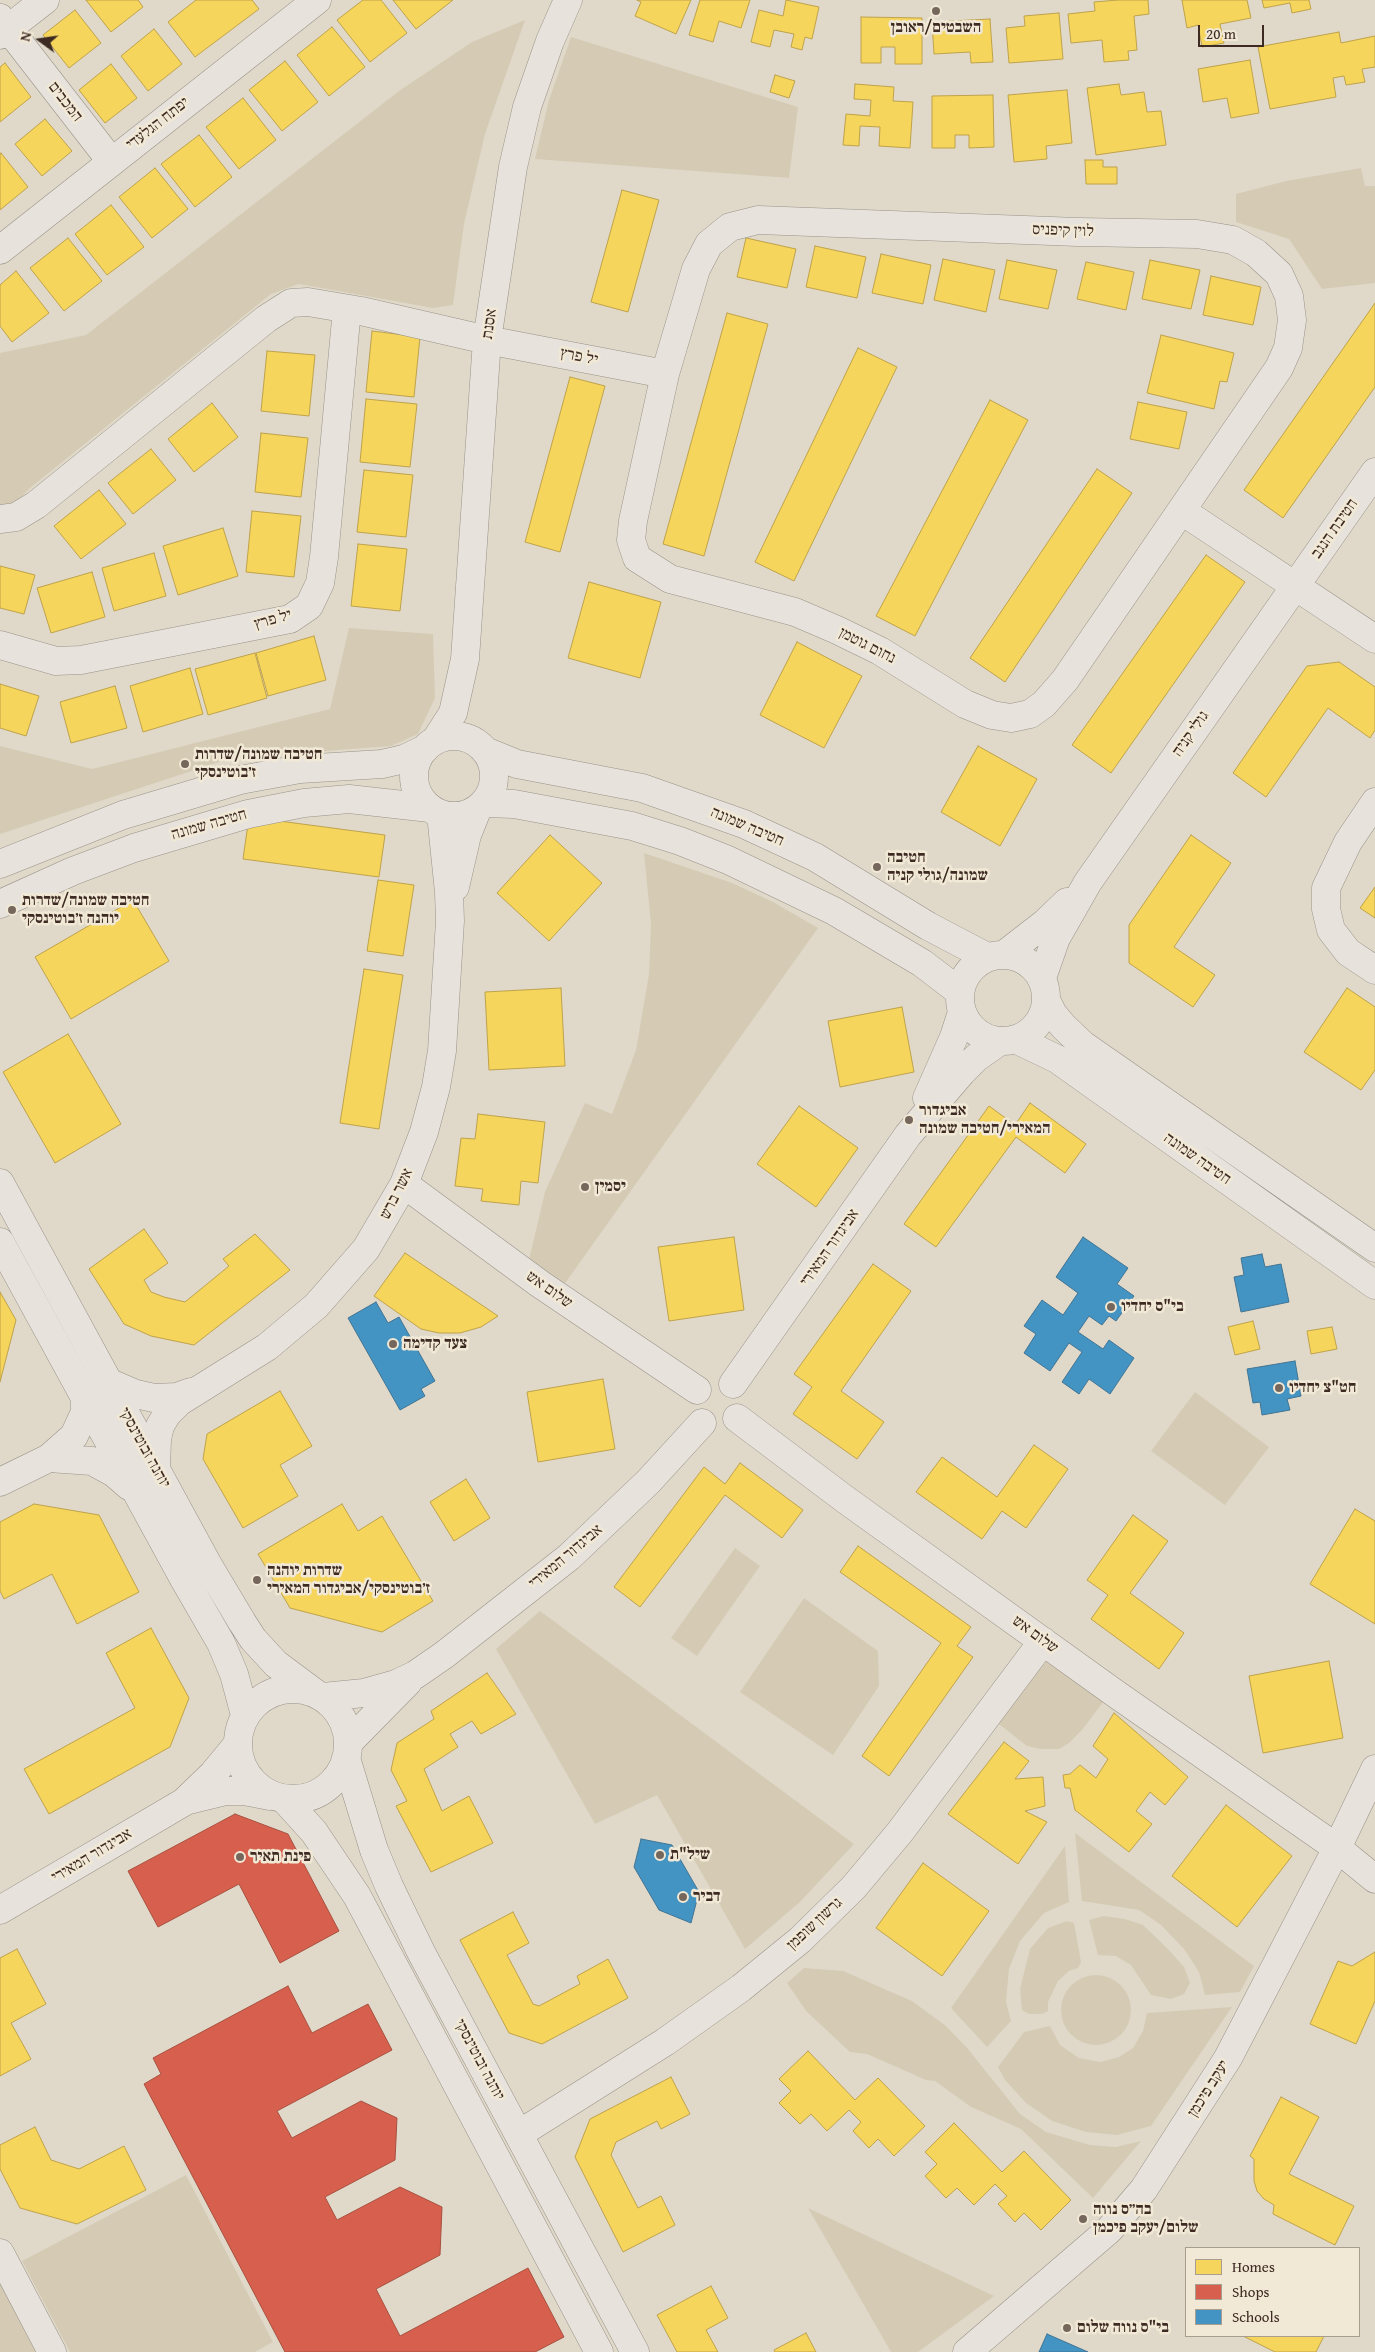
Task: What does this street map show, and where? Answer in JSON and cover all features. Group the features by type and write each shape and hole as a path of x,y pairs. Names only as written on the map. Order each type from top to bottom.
{"street":[{"path":"3,28 45,0"},
{"name":"יפתח הגלעדי","path":"0,250 317,0"},
{"name":"אסנת","path":"482,747 467,691 465,659 487,340 513,167 527,108 550,41 568,0"},
{"name":"המכבים","path":"3,28 111,161"},
{"name":"לוין קיפניס","path":"665,374 696,269 709,244 730,227 758,220 1078,232 1197,234 1233,240 1256,253 1278,274 1289,296 1292,320 1288,348 1279,368 1182,511"},
{"name":"יל פרץ","path":"0,520 16,517 36,505 266,319 291,303 308,302 347,309 487,340 665,374"},
{"name":"יל פרץ","path":"0,645 56,661 81,660 290,619 309,606 320,583 324,558 347,309"},
{"name":"נחום גוטמן","path":"665,374 633,521 631,540 637,558 670,580 795,612 837,630 880,651 965,704 992,715 1010,718 1030,714 1044,704 1065,680 1182,511"},
{"name":"חטיבת הנגב","path":"1295,585 1375,472"},
{"path":"1182,511 1375,639"},
{"name":"גולי קניה","path":"1044,989 1056,938 1088,882 1295,585"},
{"name":"אסנת","path":"430,745 453,713 465,659"},
{"path":"0,864 123,815 240,780 300,769 382,764 404,759 430,745 456,736 482,747 494,771 491,793 481,806"},
{"path":"430,745 415,768 415,780 422,800 435,811 459,816 481,806 514,804 632,826 680,841 728,860 834,911 922,964 961,1002 970,1025 981,1035 1007,1040 1033,1029 1044,1011 1044,989 1035,968 1026,961 996,956 969,971 961,1002"},
{"name":"חטיבה שמונה","path":"482,747 516,764 642,788 744,824 815,858 928,926 996,956"},
{"name":"חטיבה שמונה","path":"0,904 73,871 134,848 248,814 304,803 349,799 435,811"},
{"path":"1375,802 1348,842 1326,888 1326,909 1331,930 1348,952 1375,970"},
{"name":"אשר ברש","path":"450,921 456,878 467,835 481,806"},
{"name":"אשר ברש","path":"156,1469 157,1439 160,1426 167,1414 179,1402 267,1347 316,1306 366,1249 404,1184 424,1132 436,1087 446,1002 450,921 449,892 435,811"},
{"name":"גולי קניה","path":"996,956 1045,923 1088,882"},
{"name":"חטיבה שמונה","path":"1044,989 1053,1014 1083,1045 1375,1248"},
{"name":"אביגדור המאירי","path":"908,1135 940,1072 961,1002"},
{"name":"חטיבה שמונה","path":"1007,1040 1057,1059 1375,1285"},
{"name":"אביגדור המאירי","path":"733,1384 908,1135 976,1058 1007,1040"},
{"name":"יוהנה זבוטינסקי","path":"0,1183 208,1565 253,1639 276,1664 319,1695"},
{"name":"שלום אש","path":"404,1184 540,1284 697,1390"},
{"name":"יוהנה זבוטינסקי","path":"0,1242 136,1492 221,1643 234,1674 245,1715"},
{"path":"713,1379 721,1379 733,1384 742,1401 737,1418 720,1428 714,1428 702,1423 694,1411 694,1397 697,1390 701,1385 713,1379"},
{"name":"אשר ברש","path":"108,1382 136,1394 154,1398 177,1397 200,1389"},
{"path":"0,1482 49,1458 74,1436 79,1429 85,1412 84,1397"},
{"name":"שלום אש","path":"737,1418 846,1500 1337,1848 1375,1879"},
{"name":"אביגדור המאירי","path":"347,1750 415,1675 569,1557 648,1482 702,1423"},
{"path":"49,1458 92,1462 114,1473 136,1492"},
{"name":"גרשון שופמן","path":"518,2134 665,2042 741,1988 800,1940 854,1887 900,1832 1043,1641"},
{"name":"אביגדור המאירי","path":"319,1695 378,1689 396,1684 415,1675"},
{"path":"284,1689 300,1689 319,1695 333,1706 341,1717 347,1750 340,1773 330,1785 317,1795 302,1799 278,1798 257,1787 246,1775 239,1761 237,1746 239,1730 245,1715 262,1698 284,1689"},
{"name":"אביגדור המאירי","path":"0,1910 184,1802 213,1774 237,1746"},
{"name":"יוהנה זבוטינסקי","path":"347,1750 374,1850 389,1886 421,1952 635,2352"},
{"name":"יעקב פיכמן","path":"966,2352 1109,2230 1144,2189 1228,2058 1337,1848 1375,1768"},
{"name":"אביגדור המאירי","path":"184,1802 226,1791 244,1791 278,1798"},
{"name":"יוהנה זבוטינסקי","path":"278,1798 314,1832 357,1896 599,2352"},
{"path":"0,2253 52,2352"}],"shaded area":[{"path":"525,20 485,134 464,224 453,305 433,308 299,284 271,294 30,488 12,506 0,505 0,353 86,335 399,91 472,42"},
{"path":"571,37 798,107 789,178 535,159 549,100"},
{"path":"1361,168 1365,186 1375,186 1375,283 1322,289 1289,239 1236,222 1236,194 1286,181"},
{"path":"349,628 433,634 435,698 418,734 391,746 231,758 0,834 0,746 92,769 330,709"},
{"path":"644,853 732,883 773,902 818,928 561,1289 527,1268 545,1192 585,1103 612,1114 636,1050 649,974 651,924"},
{"path":"1195,1392 1269,1447 1225,1505 1151,1451"},
{"path":"735,1548 760,1566 697,1656 671,1638"},
{"path":"804,1598 878,1651 879,1686 833,1755 740,1692"},
{"path":"540,1611 854,1844 800,1902 745,1949 657,1795 595,1824 496,1649"},
{"path":"1047,1661 1107,1697 1082,1730 1069,1743 1059,1749 1040,1749 1027,1746 995,1721"},
{"path":"1075,1833 1254,1966 1240,1992 1205,1995 1199,1972 1184,1949 1161,1925 1139,1910 1082,1901"},
{"path":"1065,1846 1069,1902 1044,1913 1020,1941 1009,1969 1006,2002 1011,2021 987,2047 951,2008"},
{"path":"1104,1916 1125,1919 1143,1925 1168,1949 1184,1967 1190,1983 1184,1994 1171,1999 1151,1995 1131,1965 1116,1956 1098,1955 1089,1920"},
{"path":"1067,1921 1074,1923 1081,1962 1078,1968 1069,1971 1058,1981 1048,2002 1048,2011 1042,2014 1029,2014 1022,2010 1020,1989 1030,1949 1048,1928"},
{"path":"804,1968 843,1971 912,2001 946,2026 968,2049 1020,2114 1046,2132 1090,2145 1116,2147 1141,2141 1093,2198 1021,2129 971,2107 935,2081 926,2080 867,2054 850,2052 806,2011 787,1983"},
{"path":"1096,1975 1109,1978 1121,1985 1128,1997 1131,2010 1128,2023 1121,2035 1109,2042 1096,2045 1083,2042 1071,2035 1064,2023 1061,2010 1064,1997 1071,1985 1083,1978"},
{"path":"1232,2007 1151,2126 1117,2135 1086,2132 1052,2121 1026,2103 1005,2080 998,2067 1024,2032 1050,2026 1060,2045 1079,2058 1100,2062 1119,2057 1133,2048 1143,2031 1147,2013"},
{"path":"186,2175 273,2342 255,2352 70,2352 22,2261"},
{"path":"808,2208 994,2296 918,2352 891,2352"},
{"path":"0,2280 41,2352 0,2352"}],"building: Homes":[{"path":"86,0 138,0 143,7 111,32"},
{"path":"196,0 252,0 259,9 195,57 168,22"},
{"path":"363,0 381,0 407,33 370,62 337,20"},
{"path":"393,0 453,0 416,29"},
{"path":"637,0 691,0 676,34 635,16 641,2"},
{"path":"700,0 750,0 741,28 719,21 713,42 689,35"},
{"path":"786,0 819,7 812,39 805,37 802,50 791,47 794,34 774,30 770,47 751,42 759,10 783,16"},
{"path":"1148,0 1149,14 1134,16 1137,50 1128,51 1129,60 1104,62 1102,40 1071,43 1068,14 1095,11 1094,2"},
{"path":"1182,0 1247,0 1251,18 1220,24 1224,43 1202,47 1198,25 1187,28"},
{"path":"1262,0 1309,0 1311,9 1292,13 1290,3 1264,8"},
{"path":"75,10 101,43 69,68 43,35"},
{"path":"1059,13 1063,59 1009,63 1006,28 1025,26 1024,16"},
{"path":"861,17 922,18 922,64 895,64 895,47 881,47 881,63 861,63"},
{"path":"990,19 993,62 971,63 970,52 934,54 932,22"},
{"path":"332,27 365,67 329,96 297,55"},
{"path":"154,29 182,64 148,91 121,56"},
{"path":"1339,32 1341,43 1375,36 1375,67 1362,69 1365,82 1346,85 1344,76 1333,78 1336,97 1270,109 1258,47"},
{"path":"1250,60 1259,113 1231,118 1227,98 1203,102 1198,69"},
{"path":"285,61 318,102 282,131 249,90"},
{"path":"5,63 31,97 0,122 0,67"},
{"path":"111,64 137,98 105,123 79,90"},
{"path":"775,75 795,81 789,98 770,92"},
{"path":"855,84 894,87 893,101 913,102 910,148 879,146 880,127 860,126 859,146 843,145 846,114 870,116 871,100 854,99"},
{"path":"1119,84 1121,95 1144,92 1147,112 1161,111 1166,145 1096,155 1087,88"},
{"path":"1067,90 1072,143 1046,146 1047,159 1014,162 1008,95"},
{"path":"993,95 994,147 969,148 969,135 955,135 955,148 932,148 932,96"},
{"path":"243,98 276,140 239,169 206,127"},
{"path":"45,119 72,151 42,176 15,144"},
{"path":"199,135 232,177 195,207 161,164"},
{"path":"0,154 28,187 0,210"},
{"path":"1085,160 1103,160 1103,167 1117,167 1117,184 1086,184"},
{"path":"155,168 188,209 152,238 119,197"},
{"path":"622,190 659,200 628,312 591,302"},
{"path":"111,205 144,247 107,275 75,234"},
{"path":"68,238 102,281 64,311 30,268"},
{"path":"746,238 796,249 787,288 737,277"},
{"path":"815,246 866,257 857,298 806,287"},
{"path":"881,254 931,265 923,304 872,293"},
{"path":"943,259 995,270 986,312 934,300"},
{"path":"1007,260 1057,270 1048,309 999,299"},
{"path":"1150,260 1200,270 1191,309 1142,299"},
{"path":"1086,262 1134,272 1126,310 1077,299"},
{"path":"16,271 49,313 12,342 0,326 0,285"},
{"path":"1211,276 1261,287 1253,325 1203,315"},
{"path":"1375,303 1375,387 1283,518 1244,490"},
{"path":"727,313 768,324 704,556 663,544"},
{"path":"372,331 420,337 414,397 366,392"},
{"path":"1161,335 1234,353 1227,382 1220,381 1214,409 1147,393"},
{"path":"858,348 897,367 794,581 755,562"},
{"path":"267,351 315,355 309,416 261,411"},
{"path":"570,377 605,386 560,552 525,542"},
{"path":"366,399 417,404 410,467 360,462"},
{"path":"990,400 1028,420 915,636 876,616"},
{"path":"1138,402 1187,412 1179,449 1130,439"},
{"path":"212,403 238,437 194,472 168,439"},
{"path":"261,433 308,438 301,497 255,492"},
{"path":"151,449 176,480 133,514 108,483"},
{"path":"1097,469 1132,493 1005,682 970,658"},
{"path":"364,470 413,475 406,537 357,532"},
{"path":"99,490 126,524 81,559 54,526"},
{"path":"252,511 301,516 294,577 246,572"},
{"path":"223,528 238,576 178,595 163,546"},
{"path":"358,544 407,549 400,611 351,606"},
{"path":"154,553 166,596 114,611 102,568"},
{"path":"1206,555 1245,582 1111,773 1072,745"},
{"path":"0,566 35,575 24,614 0,608"},
{"path":"92,572 105,617 51,633 37,588"},
{"path":"589,582 661,602 640,678 568,658"},
{"path":"314,636 326,680 268,696 256,653"},
{"path":"797,642 862,676 824,748 760,715"},
{"path":"255,653 267,698 208,715 195,669"},
{"path":"1339,662 1375,687 1375,730 1370,738 1328,708 1266,797 1233,773 1307,666"},
{"path":"190,668 203,714 143,732 130,686"},
{"path":"0,684 39,696 26,736 0,728"},
{"path":"115,686 127,728 71,743 60,702"},
{"path":"978,746 1037,779 1000,846 941,812"},
{"path":"249,817 385,835 379,877 243,859"},
{"path":"550,835 602,883 549,941 497,893"},
{"path":"1191,835 1231,863 1174,947 1215,975 1193,1007 1129,963 1129,925"},
{"path":"378,880 414,885 403,956 367,951"},
{"path":"1375,887 1375,918 1360,908"},
{"path":"133,900 169,961 71,1019 35,957"},
{"path":"364,969 403,975 379,1129 340,1123"},
{"path":"561,988 565,1066 489,1070 485,992"},
{"path":"1347,988 1375,1007 1375,1070 1361,1090 1304,1052"},
{"path":"902,1007 914,1072 840,1087 828,1021"},
{"path":"68,1034 121,1124 55,1163 3,1072"},
{"path":"1030,1103 1086,1144 1065,1173 1016,1137 936,1247 904,1224 989,1106 1015,1125"},
{"path":"799,1106 858,1148 816,1207 757,1164"},
{"path":"478,1114 545,1122 538,1183 521,1181 519,1205 481,1201 483,1189 455,1186 461,1138 475,1139"},
{"path":"144,1229 168,1263 144,1280 151,1292 164,1297 185,1302 229,1266 223,1259 255,1234 290,1270 194,1345 151,1336 124,1324 89,1269"},
{"path":"734,1237 744,1310 669,1321 658,1247"},
{"path":"405,1253 498,1316 481,1327 460,1333 439,1333 421,1329 374,1296"},
{"path":"873,1264 911,1291 841,1391 884,1422 857,1459 793,1414 812,1387 794,1374"},
{"path":"0,1292 16,1320 0,1382"},
{"path":"1253,1321 1260,1349 1235,1355 1228,1327"},
{"path":"1332,1327 1337,1349 1311,1354 1307,1331"},
{"path":"603,1379 615,1449 538,1462 527,1392"},
{"path":"280,1391 312,1446 280,1465 298,1496 243,1528 203,1459 207,1434"},
{"path":"1034,1445 1068,1469 1026,1528 1002,1511 982,1539 916,1492 942,1457 997,1497"},
{"path":"740,1463 803,1510 782,1538 725,1495 640,1607 614,1587 704,1467 725,1484"},
{"path":"466,1479 490,1518 454,1541 430,1502"},
{"path":"34,1504 99,1515 139,1592 77,1624 52,1574 4,1599 0,1591 0,1522"},
{"path":"342,1504 358,1531 382,1516 433,1601 382,1632 290,1608 258,1554"},
{"path":"1355,1509 1375,1521 1375,1624 1310,1584"},
{"path":"1133,1515 1168,1541 1130,1593 1184,1633 1159,1669 1091,1619 1108,1595 1087,1580"},
{"path":"858,1546 971,1627 957,1646 973,1657 889,1776 862,1756 941,1643 840,1572"},
{"path":"151,1628 189,1698 170,1747 49,1814 24,1769 135,1708 106,1653"},
{"path":"1329,1661 1343,1738 1263,1753 1249,1676"},
{"path":"487,1673 516,1714 481,1734 472,1721 450,1734 458,1747 424,1769 442,1811 469,1796 493,1843 431,1872 396,1806 407,1801 391,1770 397,1743 434,1719 431,1711"},
{"path":"1114,1713 1188,1777 1165,1805 1150,1792 1136,1811 1152,1824 1129,1852 1075,1810 1070,1788 1065,1788 1063,1775 1070,1774 1080,1765 1096,1778 1108,1759 1093,1746"},
{"path":"1004,1742 1029,1761 1015,1779 1043,1777 1045,1806 1025,1811 1047,1822 1018,1864 948,1814"},
{"path":"1226,1805 1292,1856 1237,1927 1172,1876"},
{"path":"923,1863 989,1911 942,1976 876,1928"},
{"path":"513,1912 529,1943 507,1955 533,2004 539,2006 580,1984 577,1976 608,1959 628,1998 542,2044 509,2033 460,1940"},
{"path":"17,1949 46,2004 11,2023 31,2059 0,2076 0,1958"},
{"path":"1375,1952 1375,2001 1356,2044 1310,2024 1338,1961 1352,1966"},
{"path":"808,2051 855,2100 878,2078 925,2126 894,2156 878,2139 869,2148 853,2131 861,2122 849,2110 827,2131 811,2114 800,2124 779,2103 791,2091 779,2079"},
{"path":"671,2077 690,2114 661,2129 657,2121 616,2142 611,2155 638,2208 661,2196 675,2225 623,2252 575,2157 590,2119"},
{"path":"1281,2097 1319,2117 1289,2174 1354,2206 1335,2245 1273,2214 1274,2205 1264,2199 1257,2191 1254,2181 1254,2159 1250,2156"},
{"path":"954,2123 1002,2172 1024,2151 1071,2200 1041,2230 1024,2213 1015,2222 998,2204 1007,2196 995,2184 974,2205 957,2188 946,2198 925,2176 937,2164 925,2152"},
{"path":"35,2127 51,2160 79,2169 124,2146 146,2190 77,2224 20,2208 0,2169 0,2145"},
{"path":"711,2286 728,2318 706,2330 718,2352 677,2352 657,2315"},
{"path":"806,2333 816,2352 775,2352 774,2350"},
{"path":"1245,2337 1324,2337 1316,2352 1275,2352"}],"building: Shops":[{"path":"235,1814 288,1834 339,1931 280,1963 239,1884 158,1927 128,1871"},
{"path":"288,1986 312,2033 368,2004 392,2050 277,2111 292,2138 361,2101 397,2118 395,2160 325,2197 337,2220 400,2187 442,2207 440,2255 376,2289 400,2336 528,2268 564,2337 535,2352 285,2352 144,2084 161,2074 153,2058"}],"building: Schools":[{"path":"1083,1237 1128,1268 1117,1284 1134,1296 1116,1321 1109,1316 1102,1325 1089,1316 1078,1332 1103,1349 1109,1340 1134,1358 1110,1394 1089,1379 1079,1394 1062,1382 1082,1352 1069,1343 1050,1371 1024,1353 1036,1334 1024,1326 1042,1300 1063,1315 1078,1293 1056,1277"},
{"path":"1262,1254 1265,1267 1281,1264 1289,1302 1241,1312 1234,1277 1244,1275 1241,1258"},
{"path":"376,1302 388,1323 399,1317 435,1381 421,1389 425,1396 400,1410 348,1318"},
{"path":"1295,1361 1301,1396 1287,1399 1290,1410 1262,1415 1260,1402 1253,1403 1247,1369"},
{"path":"641,1839 672,1845 699,1892 691,1923 659,1910 634,1867"},
{"path":"1047,2334 1088,2352 1039,2352"}],"place":[{"name":"השבטים/ראובן","path":"936,11"},
{"name":"חטיבה שמונה/שדרות ז׳בוטינסקי","path":"185,764"},
{"name":"חטיבה שמונה/גולי קניה","path":"877,867"},
{"name":"חטיבה שמונה/שדרות יוהנה ז׳בוטינסקי","path":"12,910"},
{"name":"אביגדור המאירי/חטיבה שמונה","path":"909,1120"},
{"name":"יסמין","path":"585,1187"},
{"name":"בי\"ס יחדיו","path":"1111,1307"},
{"name":"צעד קדימה","path":"393,1344"},
{"name":"חט\"צ יחדיו","path":"1279,1388"},
{"name":"שדרות יוהנה ז׳בוטינסקי/אביגדור המאירי","path":"257,1580"},
{"name":"שיל\"ת","path":"660,1855"},
{"name":"פינת תאיר","path":"240,1857"},
{"name":"דביר","path":"683,1897"},
{"name":"בה״ס נווה שלום/יעקב פיכמן","path":"1083,2219"},
{"name":"בי\"ס נווה שלום","path":"1067,2328"}]}
